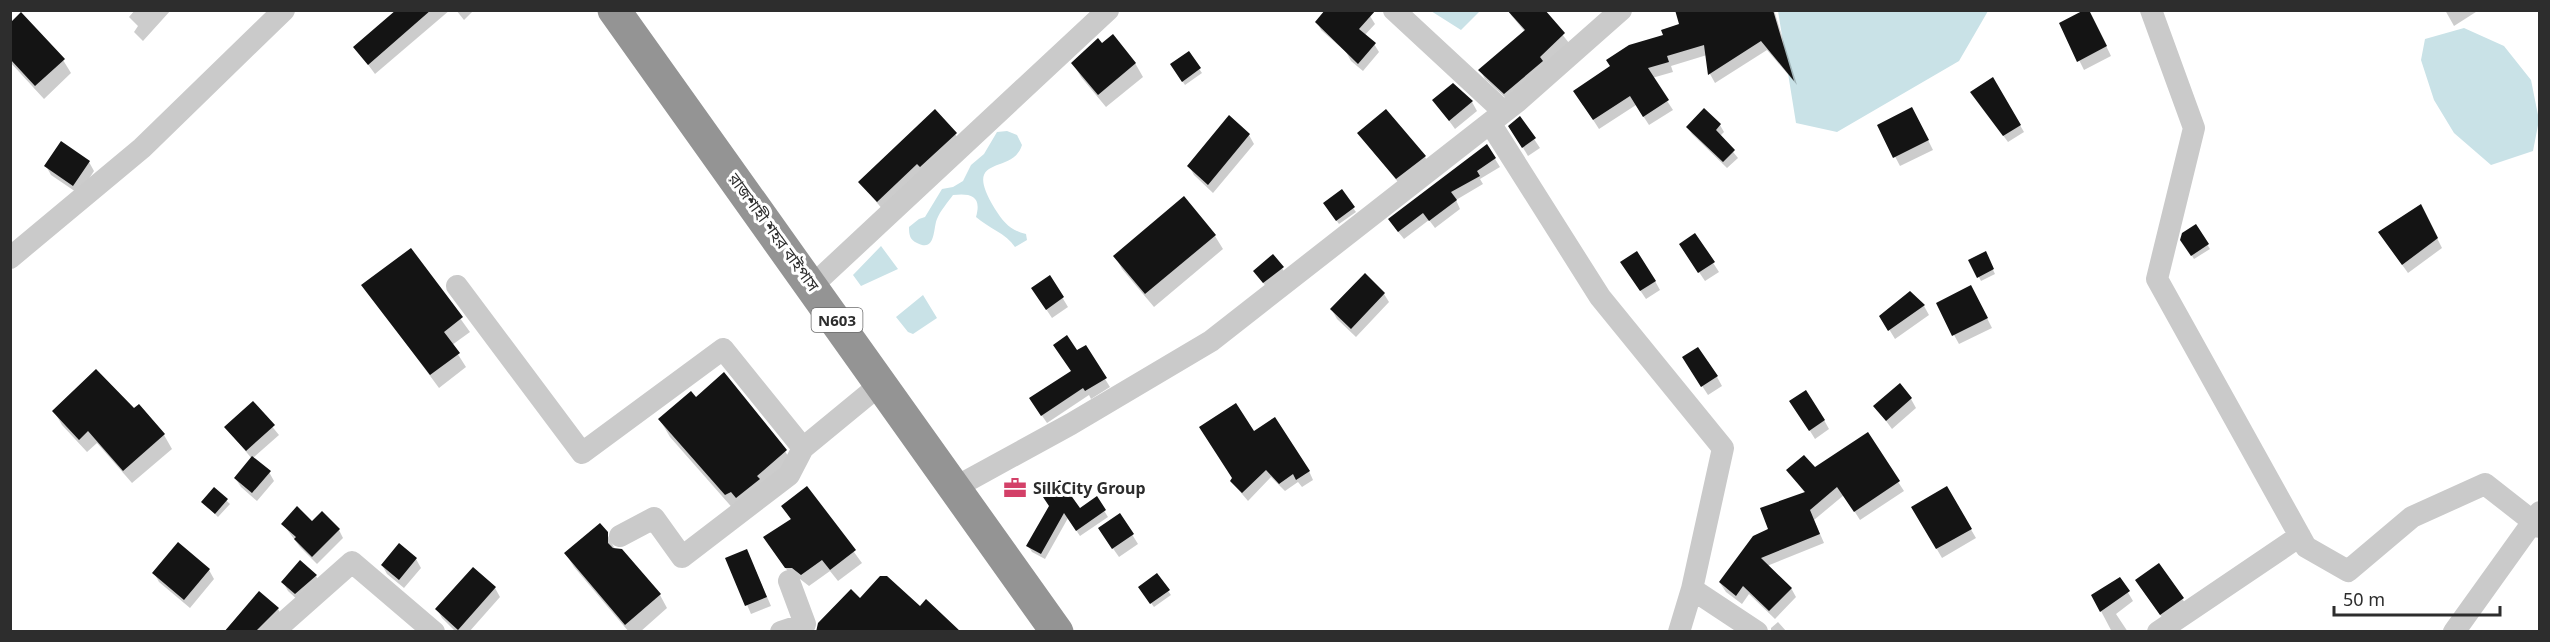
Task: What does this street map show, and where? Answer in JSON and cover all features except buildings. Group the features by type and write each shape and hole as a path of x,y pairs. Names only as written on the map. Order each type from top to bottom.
{"highway":[{"name":"রাজশাহী শহর বাইপাস","path":"614,10 813,285 1057,632"}],"street":[{"path":"10,258 142,148 284,10"},
{"path":"813,285 1108,10"},
{"path":"1394,10 1497,118 1599,297 1723,448 1692,589 1679,632"},
{"path":"956,487 1071,424 1211,341 1497,118 1621,10"},
{"path":"2151,10 2194,128 2157,279 2306,548 2348,571 2412,517 2486,484 2537,520 2454,632"},
{"path":"457,286 582,453 723,349 803,448"},
{"path":"620,536 654,518 682,557 789,475 803,448 882,383"},
{"path":"2158,632 2300,536"},
{"path":"273,632 352,562 434,632"},
{"path":"781,632 805,624 789,581"},
{"path":"1692,589 1757,632"}],"water":[{"path":"1480,10 1461,30 1431,11"},
{"path":"1778,11 1988,11 1959,61 1837,132 1796,123"},
{"path":"2464,28 2504,46 2531,80 2539,120 2533,151 2491,165 2454,133 2434,100 2421,60 2425,39"},
{"path":"1007,131 1017,135 1022,145 1017,154 992,167 983,179 986,191 998,214 1012,228 1026,234 1027,240 1015,247 1007,238 976,217 977,204 973,197 953,195 937,219 931,242 923,245 913,240 909,227 925,217 942,189 953,187 963,181 971,165 984,154 997,132"},
{"path":"881,246 898,269 861,286 853,275"},
{"path":"923,295 937,318 913,334 908,332 896,317"}],"place":[{"name":"SilkCity Group","path":"1015,488"}]}
